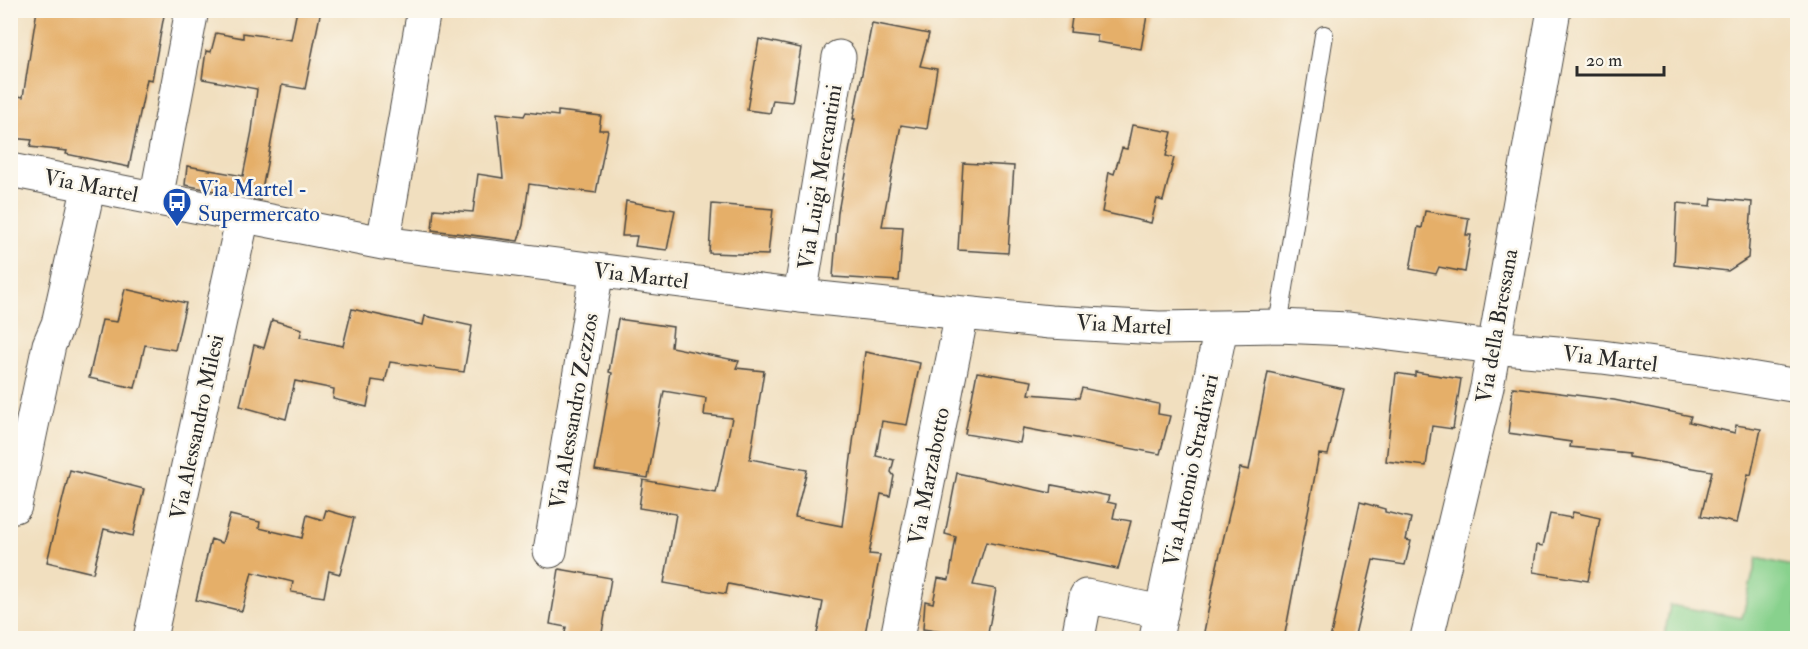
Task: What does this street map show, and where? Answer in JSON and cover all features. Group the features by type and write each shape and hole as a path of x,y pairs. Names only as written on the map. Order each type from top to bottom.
{"street":[{"path":"156,199 192,10"},
{"path":"384,243 423,10"},
{"name":"Via della Bressana","path":"1427,639 1487,387 1554,10"},
{"name":"Via Luigi Mercantini","path":"800,297 840,57"},
{"name":"Via Martel","path":"10,170 384,243 800,297 1050,322 1159,328 1278,326 1349,329 1493,347 1602,357 1797,386"},
{"path":"15,506 50,345 58,324 89,185"},
{"name":"Via Alessandro Milesi","path":"150,639 243,216"},
{"name":"Via Alessandro Zezzos","path":"550,551 597,270"},
{"name":"Via Marzabotto","path":"897,639 962,313"},
{"name":"Via Antonio Stradivari","path":"1078,639 1086,596 1158,625 1221,328"}],"lane":[{"path":"1278,326 1324,35"}],"green space":[{"path":"1757,558 1797,567 1797,638 1664,638 1670,605 1742,618"}],"building":[{"path":"37,10 165,10 152,80 147,79 129,167 66,154 67,151 30,147 32,140 10,138 12,95 23,97"},
{"path":"297,10 321,10 305,89 282,85 260,200 185,185 187,166 243,176 257,89 202,79 206,51 211,52 216,33 243,38 243,33 291,40"},
{"path":"1073,10 1148,10 1141,49 1097,42 1097,35 1070,32"},
{"path":"872,23 929,34 920,66 937,69 927,129 901,125 882,226 903,227 899,281 833,277 838,212"},
{"path":"759,39 801,48 792,102 773,100 770,113 747,110"},
{"path":"558,111 601,116 599,130 608,130 596,193 529,184 523,225 518,241 432,230 434,209 473,212 478,174 503,178 497,113 524,116 526,112 558,116"},
{"path":"1132,125 1172,132 1166,156 1174,158 1163,201 1157,199 1151,223 1102,212 1109,172 1114,174 1122,148 1127,149"},
{"path":"963,163 1014,166 1008,253 958,250"},
{"path":"1712,198 1752,202 1748,258 1728,271 1674,265 1677,203 1711,206"},
{"path":"626,201 675,210 667,250 635,246 637,236 622,236"},
{"path":"712,204 773,209 768,255 709,253"},
{"path":"1425,211 1469,218 1466,235 1471,235 1465,272 1439,267 1436,274 1410,269 1418,227 1422,228"},
{"path":"125,289 186,303 175,350 145,345 135,388 89,378 102,320 117,322"},
{"path":"352,309 423,325 425,316 472,326 464,372 390,362 385,382 372,380 367,407 333,399 334,389 295,381 286,419 240,406 254,345 264,348 272,320 302,329 300,337 343,346"},
{"path":"618,319 673,327 671,347 739,361 736,368 764,371 750,459 807,470 795,517 842,526 865,352 920,363 907,425 882,421 876,456 894,460 891,472 894,476 890,496 881,494 869,554 880,555 864,639 816,639 823,602 728,584 726,594 664,583 676,514 639,508 643,480 716,493 732,418 704,415 706,398 664,391 648,478 595,470 612,373 609,372"},
{"path":"977,372 1032,381 1029,394 1079,398 1082,388 1159,404 1158,414 1170,416 1160,454 1023,428 1020,443 965,434"},
{"path":"1268,372 1344,389 1328,455 1319,454 1284,639 1245,639 1204,632 1240,468 1249,470"},
{"path":"1415,372 1461,379 1453,429 1432,426 1426,466 1386,461 1396,373 1415,376"},
{"path":"1513,387 1614,400 1691,416 1689,422 1735,433 1736,425 1761,429 1737,523 1701,516 1712,471 1629,457 1629,453 1570,447 1571,442 1508,433"},
{"path":"70,470 144,489 133,536 104,529 93,573 47,562"},
{"path":"957,473 1051,493 1052,485 1109,496 1107,502 1116,504 1113,518 1131,521 1118,569 986,542 973,585 996,589 987,639 923,629 925,601 933,603 938,578 949,580 956,537 945,534"},
{"path":"1360,502 1385,509 1385,512 1411,518 1406,540 1411,541 1405,565 1373,560 1354,639 1330,639"},
{"path":"326,510 354,518 340,574 329,571 324,597 291,592 293,582 252,572 242,611 196,600 211,539 222,543 230,515 260,522 259,528 302,538 307,515 323,520"},
{"path":"1573,512 1600,518 1588,581 1533,572 1537,545 1543,546 1550,514 1571,518"},
{"path":"559,569 611,578 601,639 564,639 566,627 550,624"}],"place":[{"name":"Via Martel - Supermercato","path":"177,228"}]}
